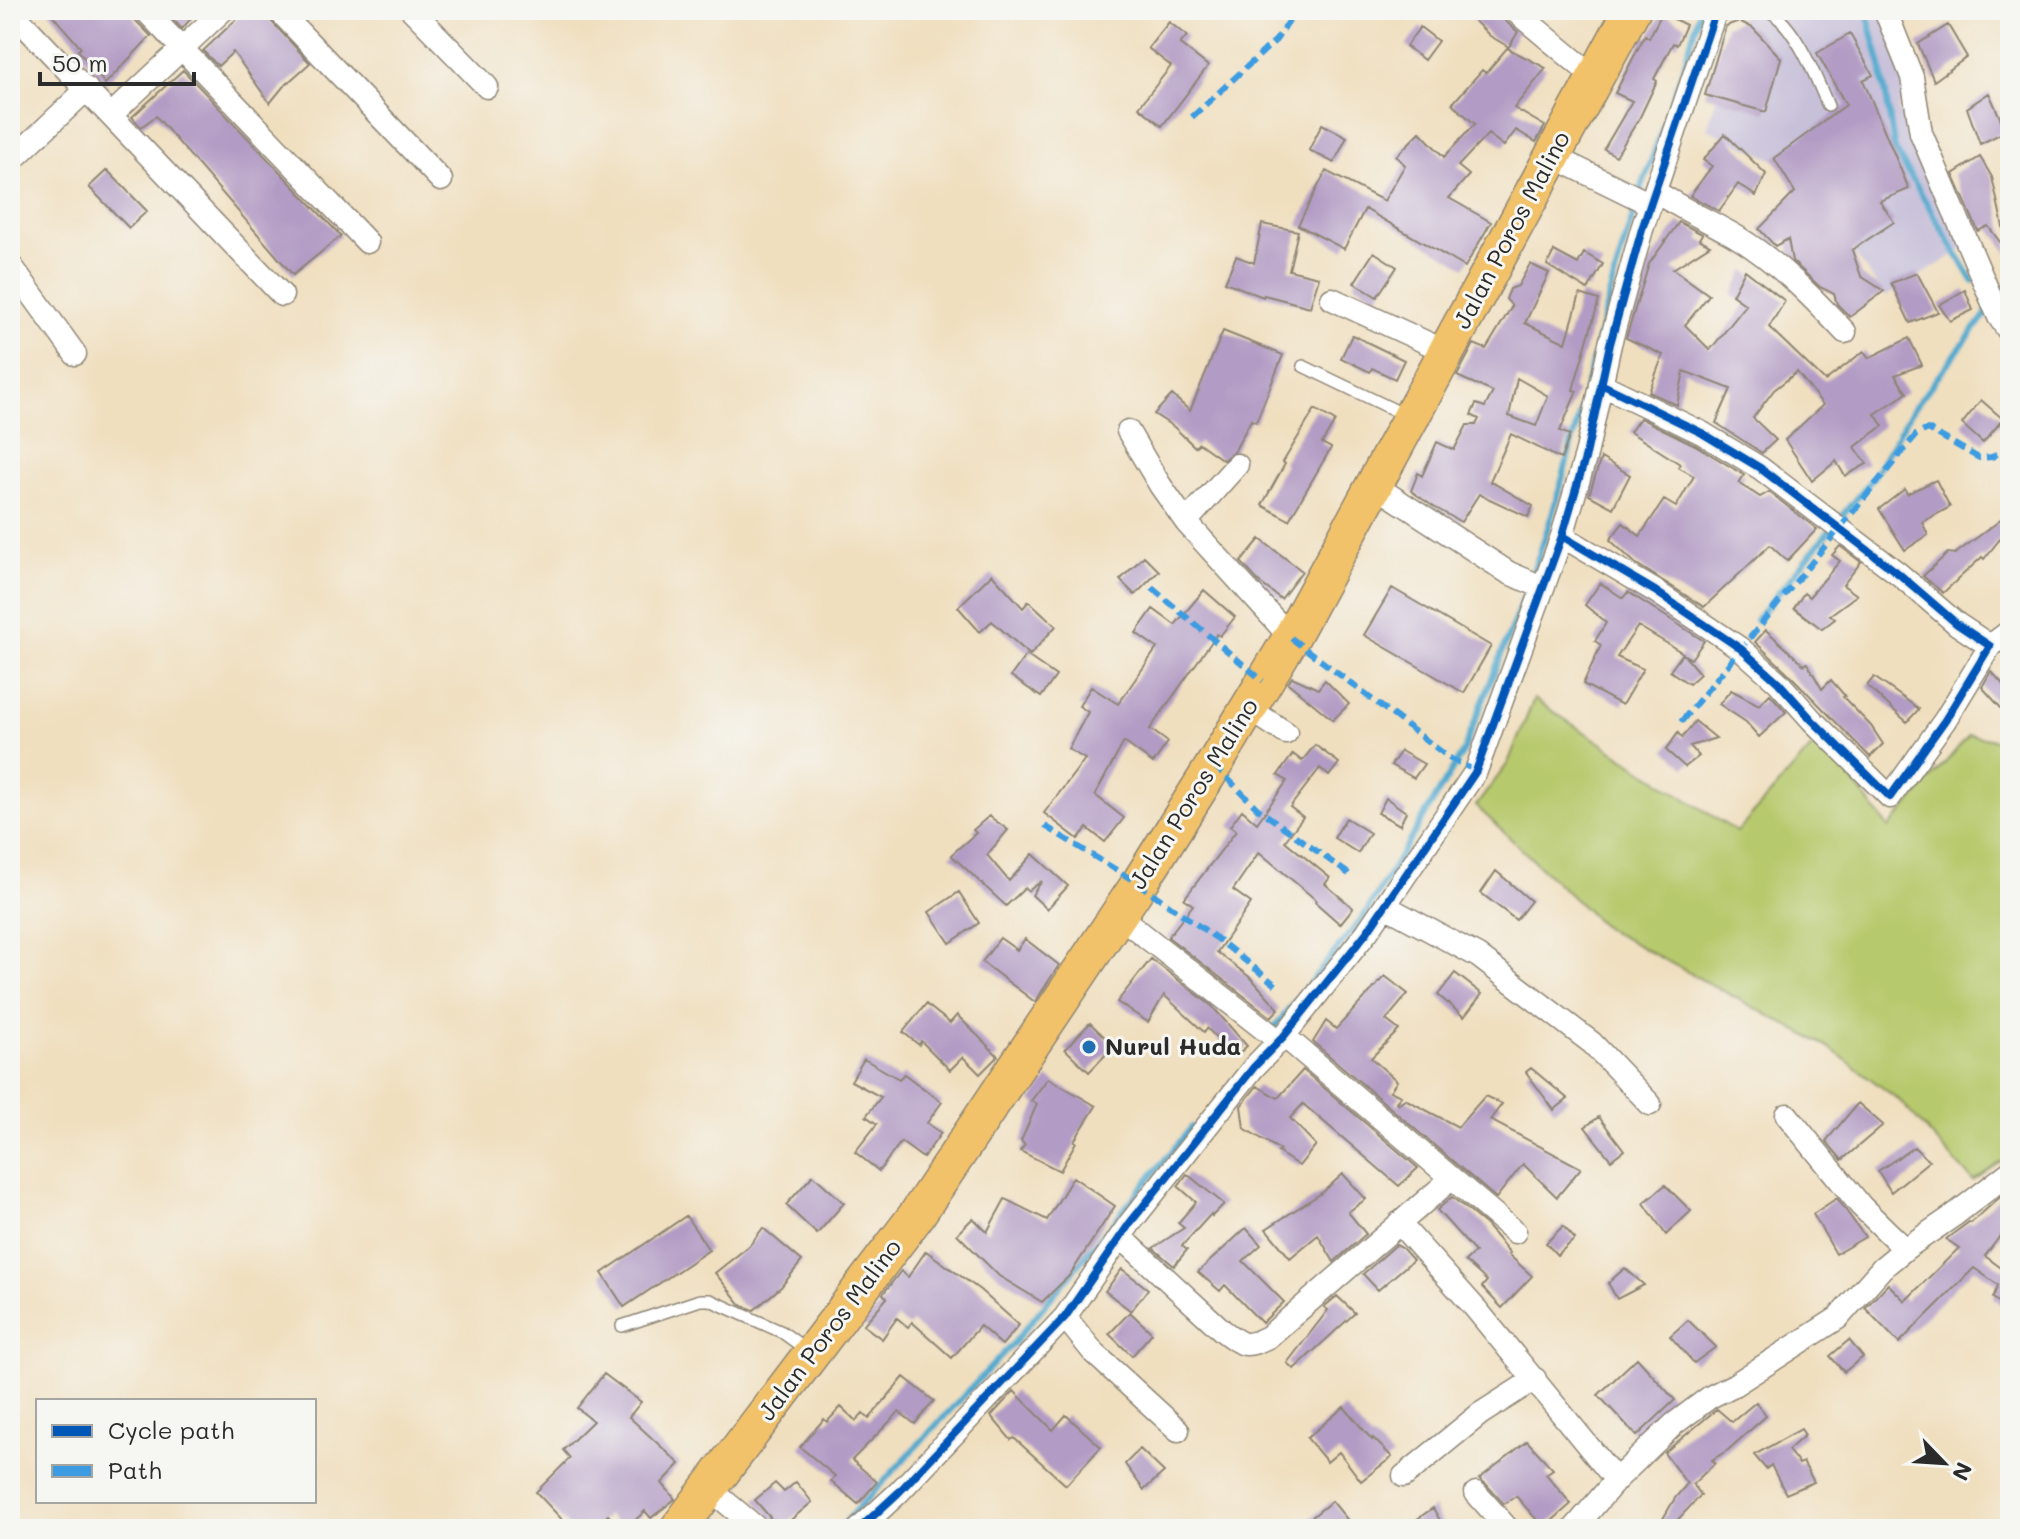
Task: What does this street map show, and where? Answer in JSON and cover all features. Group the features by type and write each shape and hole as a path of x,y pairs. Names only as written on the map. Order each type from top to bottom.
{"main road":[{"name":"Jalan Poros Malino","path":"678,1529 916,1216 1118,915 1291,638 1632,10"}],"street":[{"path":"10,10 282,295"},
{"path":"145,10 367,242"},
{"path":"111,115 223,10"},
{"path":"412,10 487,87"},
{"path":"1514,10 1594,77"},
{"path":"859,1529 898,1493 1065,1317 1121,1237 1385,906 1476,771 1537,586 1562,536 1652,198 1716,10"},
{"path":"1885,10 1912,77 1921,133 1999,317 2010,333"},
{"path":"291,14 441,180"},
{"path":"13,154 87,89"},
{"path":"1552,156 1678,207 1738,238 1780,267 1845,332"},
{"path":"10,264 75,354"},
{"path":"1332,299 1447,352"},
{"path":"1601,384 1702,433 1760,468 1876,555 1957,624 1990,646"},
{"path":"1128,431 1186,522 1291,638"},
{"path":"1186,522 1237,465"},
{"path":"1374,485 1509,573 1537,586"},
{"path":"1562,536 1655,591 1741,649 1778,682 1890,797 1938,731 1990,646 2010,631"},
{"path":"1248,708 1286,733"},
{"path":"1385,906 1478,956 1592,1043 1650,1104"},
{"path":"1118,915 1282,1038 1515,1232"},
{"path":"1787,1115 1861,1206 1905,1249"},
{"path":"1579,1528 1616,1480 1674,1424 1710,1397 1838,1318 1882,1268 2010,1172"},
{"path":"1121,1237 1223,1331 1242,1345 1252,1344 1268,1337 1451,1179"},
{"path":"1399,1223 1535,1379 1616,1480"},
{"path":"1065,1317 1094,1353 1178,1430"},
{"path":"1404,1476 1480,1414 1535,1379"},
{"path":"710,1489 758,1529"},
{"path":"1476,1493 1508,1529"}],"lane":[{"path":"1767,10 1777,15 1812,66 1828,106"},
{"path":"1303,366 1411,418"},
{"path":"622,1326 700,1300 710,1300 782,1332 811,1354"}],"shaded area":[{"path":"1743,10 1880,10 1910,89 1898,109 1977,241 1885,297 1797,170 1707,129"}],"green space":[{"path":"1534,699 1737,832 1820,738 1889,828 1969,735 2010,743 2010,1156 1973,1181 1900,1101 1830,1048 1605,928 1476,806 1508,763"}],"building":[{"path":"48,10 131,10 135,20 151,36 105,84 78,50 81,48"},
{"path":"164,10 198,10 182,29"},
{"path":"246,10 261,10 310,63 270,103 233,52 218,66 203,51"},
{"path":"1463,10 1500,10 1504,20 1518,32 1509,47 1490,36"},
{"path":"1662,13 1686,25 1677,45 1673,43 1654,79 1657,81 1640,117 1616,156 1604,149 1632,101 1615,93 1645,35 1649,38"},
{"path":"1739,21 1753,28 1781,58 1766,112 1705,95 1726,26"},
{"path":"1169,22 1187,36 1180,44 1208,66 1162,126 1139,107 1171,66 1148,48"},
{"path":"1948,25 1967,57 1934,81 1918,44"},
{"path":"1420,27 1438,41 1424,60 1406,46"},
{"path":"1850,34 1873,75 1863,80 1909,189 1880,201 1894,222 1852,250 1861,276 1884,291 1850,317 1837,304 1834,294 1820,287 1792,261 1788,239 1775,246 1759,229 1795,192 1774,158 1846,105 1817,53"},
{"path":"1507,48 1546,68 1514,108 1545,126 1536,142 1516,130 1504,146 1488,134 1458,166 1469,175 1449,198 1491,222 1465,267 1365,209 1344,249 1298,225 1326,171 1384,201 1405,165 1396,156 1420,132 1444,157 1475,124 1452,104 1482,70 1486,73"},
{"path":"183,70 341,236 293,275 156,116 141,127 132,117"},
{"path":"1989,93 2006,131 1980,144 1967,108"},
{"path":"1322,124 1347,137 1334,163 1309,150"},
{"path":"1725,134 1766,174 1756,196 1738,184 1719,211 1690,196 1712,166 1703,160"},
{"path":"1980,157 1992,177 2009,254 1988,226 1978,231 1953,174"},
{"path":"107,170 147,211 129,228 89,187"},
{"path":"1679,222 1702,234 1699,239 1710,245 1673,269 1709,295 1685,325 1710,350 1746,305 1732,295 1745,270 1785,301 1769,327 1825,381 1864,351 1869,358 1909,338 1922,365 1895,375 1907,393 1875,414 1883,426 1855,447 1867,464 1845,476 1836,461 1812,481 1785,440 1823,405 1797,372 1774,390 1753,418 1776,440 1762,453 1716,423 1731,389 1684,371 1677,405 1649,392 1663,355 1626,338 1649,264"},
{"path":"1262,224 1298,231 1289,270 1319,277 1310,307 1263,297 1225,282 1236,256 1254,263"},
{"path":"1554,251 1578,264 1584,253 1603,264 1588,290 1547,265"},
{"path":"1374,252 1397,267 1377,297 1354,283"},
{"path":"1530,264 1549,273 1525,323 1566,343 1580,294 1599,300 1573,390 1577,391 1560,431 1570,435 1561,459 1511,434 1490,481 1533,506 1528,517 1479,494 1461,522 1411,491 1418,473 1422,476 1437,442 1454,450 1467,425 1476,425 1479,419 1471,415 1476,404 1485,407 1493,392 1457,376 1474,344 1486,349 1512,306 1506,299 1510,289 1518,286","holes":["1517,378 1548,396 1536,426 1509,416"]},
{"path":"1917,273 1938,312 1910,323 1891,283"},
{"path":"1965,290 1973,310 1950,321 1939,305"},
{"path":"1223,331 1283,355 1256,422 1251,420 1234,452 1223,460 1199,443 1195,447 1174,427 1154,414 1172,395 1190,411"},
{"path":"1352,335 1404,360 1395,379 1372,368 1370,372 1341,358"},
{"path":"1981,400 2003,419 1983,443 1962,424"},
{"path":"1315,409 1335,421 1322,443 1331,448 1289,520 1262,505"},
{"path":"1640,418 1695,445 1744,475 1739,483 1760,497 1769,492 1817,529 1787,561 1770,545 1704,607 1635,563 1610,540 1623,523 1640,536 1664,500 1676,507 1694,476 1630,432"},
{"path":"1601,458 1630,475 1613,508 1589,495"},
{"path":"1936,480 1950,507 1922,522 1928,535 1905,550 1879,509 1905,489 1907,494"},
{"path":"2010,513 2010,551 2000,539 1984,559 1982,557 1943,593 1923,576 1948,553 1955,554"},
{"path":"1260,539 1302,571 1281,599 1260,583 1241,562"},
{"path":"1840,546 1861,562 1843,585 1857,595 1830,615 1835,619 1822,629 1794,608 1804,593 1809,597 1840,561 1832,555"},
{"path":"1144,556 1159,571 1135,595 1120,580"},
{"path":"992,574 1023,608 1029,601 1056,626 1030,655 992,621 980,632 958,607"},
{"path":"1600,583 1623,598 1628,592 1704,641 1691,659 1683,654 1700,674 1689,684 1670,671 1683,653 1638,626 1617,657 1643,669 1622,705 1583,684 1601,645 1595,641 1606,623 1585,605"},
{"path":"1392,588 1491,646 1464,693 1364,635"},
{"path":"1204,590 1235,617 1220,636 1217,634 1150,729 1168,742 1153,763 1124,742 1095,795 1124,818 1105,842 1087,828 1078,839 1044,813 1085,759 1068,749 1088,712 1079,706 1091,687 1118,704 1157,648 1136,633 1153,609 1175,625"},
{"path":"1766,630 1804,665 1807,663 1822,689 1831,680 1871,726 1883,744 1870,757 1755,642"},
{"path":"1026,655 1056,676 1041,697 1011,676"},
{"path":"1991,671 2010,692 2010,718 1982,687"},
{"path":"1292,677 1318,689 1325,680 1349,704 1333,720 1288,683"},
{"path":"1874,677 1919,709 1907,722 1867,686"},
{"path":"1731,690 1759,705 1770,694 1786,712 1759,737 1746,722 1719,704"},
{"path":"1695,721 1716,738 1690,746 1699,756 1685,767 1666,750 1678,733 1682,738"},
{"path":"1315,745 1339,763 1329,776 1320,768 1290,807 1303,817 1285,841 1330,878 1325,884 1353,908 1340,924 1259,852 1233,890 1251,903 1217,952 1252,979 1279,1009 1271,1017 1168,937 1193,905 1184,899 1236,831 1230,826 1242,810 1257,823 1287,781 1278,775 1293,754 1302,761"},
{"path":"1401,751 1424,764 1414,778 1391,765"},
{"path":"1386,798 1406,812 1400,825 1378,813"},
{"path":"989,816 1008,830 987,855 1009,881 1033,854 1068,886 1047,909 1032,895 1042,881 1028,891 1025,888 1006,906 951,855 976,833 973,830"},
{"path":"1346,818 1370,833 1358,853 1334,838"},
{"path":"1496,871 1531,901 1516,920 1481,893"},
{"path":"959,892 979,923 950,943 929,912"},
{"path":"1000,938 1017,950 1025,939 1059,965 1035,1002 982,962"},
{"path":"1151,959 1212,1006 1247,1046 1235,1057 1207,1028 1204,1032 1164,995 1148,1022 1117,1002"},
{"path":"1455,973 1482,994 1464,1017 1438,995"},
{"path":"1385,976 1408,994 1386,1020 1399,1030 1371,1058 1397,1081 1390,1091 1401,1096 1396,1102 1398,1104 1405,1099 1458,1127 1485,1096 1502,1104 1490,1120 1581,1168 1557,1197 1523,1164 1496,1198 1313,1042 1326,1021 1336,1029"},
{"path":"926,1004 950,1023 957,1015 998,1056 980,1074 963,1057 950,1070 921,1041 919,1045 903,1032"},
{"name":"Nurul Huda","path":"1090,1023 1114,1046 1089,1072 1065,1049"},
{"path":"864,1059 899,1079 904,1074 942,1102 927,1123 941,1133 923,1158 901,1142 879,1171 855,1152 877,1124 866,1116 881,1097 851,1081"},
{"path":"1531,1068 1568,1099 1554,1110 1526,1072"},
{"path":"1303,1070 1418,1168 1399,1186 1303,1104 1290,1118 1316,1145 1299,1166 1244,1128 1241,1106 1257,1086 1278,1098"},
{"path":"1048,1078 1096,1106 1060,1171 1020,1151 1025,1145 1021,1141 1037,1104 1031,1101"},
{"path":"1858,1103 1883,1125 1842,1160 1826,1141"},
{"path":"1599,1117 1624,1150 1611,1160 1585,1127"},
{"path":"1914,1147 1929,1161 1891,1192 1878,1171"},
{"path":"1187,1174 1224,1204 1182,1246 1187,1250 1174,1266 1153,1248 1184,1228 1178,1223 1196,1202 1178,1186"},
{"path":"1343,1174 1366,1199 1348,1212 1366,1234 1334,1262 1318,1235 1290,1258 1266,1229 1323,1192"},
{"path":"813,1175 844,1203 817,1234 786,1205"},
{"path":"1073,1177 1115,1206 1069,1276 1042,1302 999,1276 957,1234 973,1218 987,1232 1005,1199 1047,1220"},
{"path":"1665,1185 1691,1211 1666,1235 1644,1203"},
{"path":"1452,1197 1486,1225 1508,1254 1532,1276 1502,1308 1482,1287 1487,1281 1465,1261 1475,1252 1437,1210"},
{"path":"2000,1197 2010,1209 2010,1223 1985,1256 2004,1270 2010,1257 2010,1311 1993,1298 1998,1285 1974,1268 1899,1343 1865,1308 1888,1284 1905,1301 1959,1248 1946,1239 1971,1223"},
{"path":"1837,1198 1865,1237 1836,1254 1813,1214"},
{"path":"686,1216 709,1250 624,1307 602,1273"},
{"path":"1563,1226 1575,1239 1557,1255 1546,1243"},
{"path":"763,1228 802,1261 781,1287 754,1310 741,1305 715,1273 749,1246"},
{"path":"1246,1228 1261,1245 1243,1261 1284,1302 1262,1323 1225,1285 1220,1291 1198,1272"},
{"path":"1396,1245 1413,1260 1378,1290 1363,1274"},
{"path":"926,1251 980,1290 1019,1325 1002,1345 980,1326 952,1358 912,1322 908,1327 897,1318 882,1339 863,1325 887,1298 883,1294 901,1271 908,1277"},
{"path":"1625,1268 1644,1285 1617,1299 1608,1283"},
{"path":"1122,1269 1148,1289 1131,1311 1105,1291"},
{"path":"1337,1296 1355,1313 1294,1369 1287,1363 1328,1310 1324,1307"},
{"path":"1130,1312 1152,1333 1132,1356 1109,1334"},
{"path":"1688,1320 1716,1347 1694,1363 1670,1336"},
{"path":"1849,1340 1863,1357 1844,1372 1830,1356"},
{"path":"1637,1358 1675,1400 1637,1436 1598,1395"},
{"path":"604,1374 641,1402 629,1417 680,1464 662,1483 675,1499 651,1518 645,1511 626,1529 622,1529 608,1515 594,1529 571,1529 536,1492 570,1458 563,1450 593,1421 577,1408"},
{"path":"904,1377 934,1401 915,1424 899,1412 852,1460 877,1482 858,1504 831,1481 835,1476 800,1447 824,1419 827,1422 841,1407 856,1421 863,1413 869,1419"},
{"path":"1014,1391 1053,1430 1066,1415 1101,1447 1066,1485 1014,1438 1011,1440 991,1416"},
{"path":"1756,1402 1766,1416 1712,1460 1715,1463 1693,1484 1701,1495 1669,1529 1657,1529 1687,1484 1664,1453 1717,1409 1732,1422"},
{"path":"1344,1407 1372,1440 1392,1457 1361,1481 1339,1452 1327,1462 1307,1438"},
{"path":"1801,1429 1805,1435 1788,1450 1799,1464 1803,1462 1814,1482 1786,1494 1771,1465 1766,1469 1754,1455"},
{"path":"1527,1441 1553,1469 1546,1474 1571,1504 1544,1528 1516,1496 1504,1504 1479,1479"},
{"path":"1140,1449 1164,1472 1144,1490 1125,1464"},
{"path":"796,1482 812,1502 780,1529 755,1500 775,1483 784,1492"},
{"path":"1332,1501 1355,1529 1297,1529"},
{"path":"1433,1508 1445,1529 1403,1529"}],"waterway":[{"path":"1640,193 1700,10"},
{"path":"1866,10 1881,66 1895,150 1973,281"},
{"path":"1531,577 1561,485 1609,297 1637,204"},
{"path":"1756,620 1872,479 1913,409 1987,313 1986,310"},
{"path":"1273,1029 1364,916 1463,752 1527,588"},
{"path":"839,1529 1015,1341 1192,1127"}],"marked path":[{"path":"1192,117 1276,40 1297,10"},
{"path":"1681,722 1916,435 1928,429 1979,458 1992,457 2010,446"},
{"path":"1152,588 1263,681"},
{"path":"1291,638 1451,759 1476,771"},
{"path":"1214,765 1258,809 1353,877"},
{"path":"1045,826 1139,884 1276,985"}],"cycle path":[{"path":"859,1529 898,1493 1065,1317 1130,1223 1367,932 1476,771 1562,536 1586,455 1610,344 1642,229 1716,10"},
{"path":"1562,536 1655,591 1741,649 1778,682 1890,797 1945,720 1990,646 1957,624 1899,574 1760,468 1702,433 1601,384"}],"place":[{"name":"Nurul Huda","path":"1089,1047"}]}
